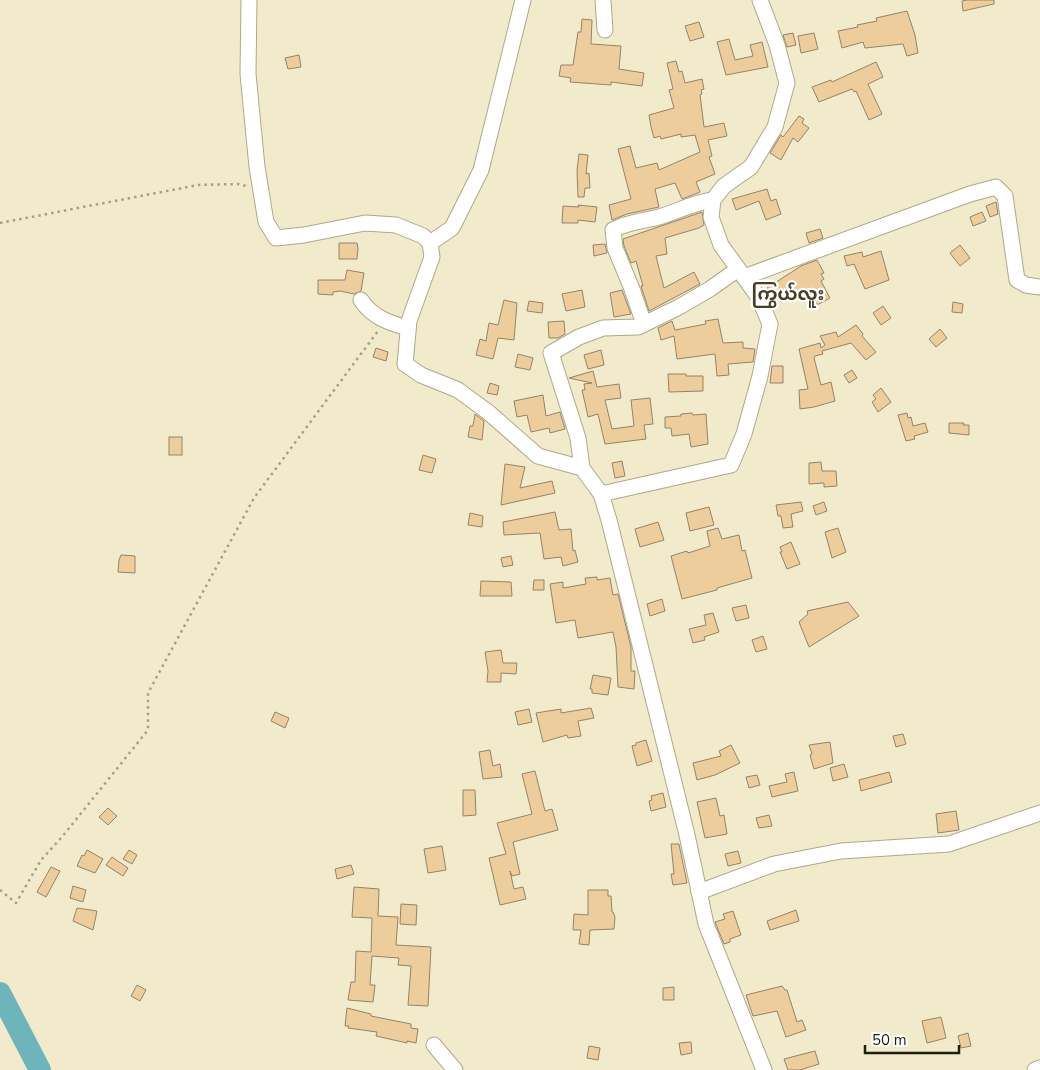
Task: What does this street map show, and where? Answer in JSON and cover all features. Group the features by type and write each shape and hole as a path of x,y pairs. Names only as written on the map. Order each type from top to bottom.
{"street":[{"path":"249,0 248,74 258,167 266,222 276,238 365,224 396,225 423,236 430,243 432,257 408,321 405,364 421,375 458,390 488,412 538,456 582,468"},
{"path":"430,243 452,228 481,170 523,0"},
{"path":"604,0 606,30"},
{"path":"601,494 732,465 744,434 760,376 770,324 759,298 721,245 711,217 713,200 724,186 751,167 775,127 787,82 777,45 760,0"},
{"path":"764,1070 706,924 681,807 610,520 601,494 582,468 578,438 551,353 579,337 603,328 644,324 741,273 970,194 996,187 1005,196 1017,280 1026,285 1040,287"},
{"path":"644,324 615,248 613,230 622,225 660,216 702,201 713,200"},
{"path":"361,300 366,308 385,322 408,328"},
{"path":"699,892 774,864 841,851 949,844 1040,813"},
{"path":"434,1045 455,1070"},
{"path":"1035,1070 1040,1068"}],"path":[{"path":"0,223 72,211 198,185 238,184 262,190"},
{"path":"0,890 16,903 41,860 62,837 148,730 148,692 254,498 385,322"}],"building":[{"path":"994,0 994,4 963,11 962,1"},
{"path":"907,11 915,35 918,53 907,56 903,44 865,48 863,42 842,48 838,31 877,21 876,18"},
{"path":"582,19 592,20 591,44 621,46 619,69 644,73 642,86 611,82 611,85 570,82 571,78 559,76 561,65 573,65 578,32 581,32"},
{"path":"699,22 704,37 690,41 685,26"},
{"path":"793,33 796,45 787,47 783,35"},
{"path":"814,33 818,49 801,53 798,36"},
{"path":"729,39 735,60 753,56 750,45 762,42 768,67 726,75 717,42"},
{"path":"299,55 301,67 288,69 285,58"},
{"path":"676,61 679,72 682,71 685,83 702,79 704,89 701,90 702,94 700,95 704,127 724,123 727,136 708,140 712,156 709,157 715,174 696,182 700,192 682,199 675,183 655,189 659,207 627,214 612,220 609,205 631,199 618,149 630,146 636,168 657,163 659,170 700,152 695,135 681,137 681,134 661,139 660,136 654,138 651,127 649,115 674,108 669,90 673,89 667,63"},
{"path":"876,62 883,77 868,84 882,114 869,120 856,91 854,92 852,89 819,102 812,87 831,80 832,82"},
{"path":"799,116 804,119 802,123 809,128 798,142 793,138 781,160 770,153 781,135 783,137"},
{"path":"579,154 588,155 586,174 589,173 590,188 585,188 584,197 578,197 577,170"},
{"path":"767,189 771,201 776,199 781,214 766,220 759,201 736,210 732,199"},
{"path":"996,202 998,214 990,217 986,206"},
{"path":"578,205 597,207 595,222 578,220 578,223 562,223 563,206 579,207"},
{"path":"702,212 704,225 665,238 667,254 656,256 664,288 694,272 700,284 649,311 636,261 631,263 623,239"},
{"path":"982,212 986,221 973,226 970,217"},
{"path":"820,229 823,238 809,243 806,233"},
{"path":"339,243 357,243 357,259 339,259"},
{"path":"605,244 607,253 594,256 593,245"},
{"path":"960,245 970,258 960,266 950,253"},
{"path":"881,251 889,280 865,289 854,264 847,266 844,256 862,252 863,257"},
{"path":"817,260 824,273 821,274 824,279 821,281 830,298 817,305 809,290 781,302 774,292 767,288 801,266"},
{"path":"347,270 364,273 361,291 354,294 340,291 333,292 333,295 318,294 318,280 345,280"},
{"path":"582,290 585,307 566,311 562,294"},
{"path":"622,290 631,314 614,317 610,293"},
{"path":"504,300 517,303 514,340 498,338 493,359 476,355 480,339 486,341 489,323 498,325"},
{"path":"529,301 543,303 542,313 527,311"},
{"path":"953,302 963,304 962,313 952,312"},
{"path":"883,306 891,318 881,325 873,313"},
{"path":"718,319 723,343 743,342 743,348 755,349 753,362 728,364 729,375 717,376 715,354 677,359 674,336 661,340 658,328 672,321 675,330 706,324 705,321"},
{"path":"564,321 565,334 558,338 549,338 548,322"},
{"path":"856,325 863,334 862,336 876,352 866,360 851,343 822,351 823,354 815,356 821,385 831,382 835,401 800,409 799,390 808,389 799,349 820,343 821,348 825,345 820,336 836,332 838,337"},
{"path":"940,329 947,338 936,347 929,339"},
{"path":"376,348 388,352 386,361 373,357"},
{"path":"601,350 604,365 588,369 584,355"},
{"path":"518,354 533,358 530,370 515,367"},
{"path":"772,366 783,366 783,383 770,383"},
{"path":"852,370 857,378 849,383 844,375"},
{"path":"593,371 597,387 619,384 621,398 605,400 612,429 634,426 631,400 650,398 653,424 644,425 646,439 605,444 598,414 588,417 582,390 585,390 584,384 592,383 569,378"},
{"path":"668,374 703,376 703,391 669,392"},
{"path":"490,383 499,386 497,395 487,393"},
{"path":"881,388 891,402 878,412 872,402 876,399 873,395"},
{"path":"543,395 546,416 560,412 565,429 550,433 549,428 531,432 527,415 517,417 514,401"},
{"path":"692,413 693,415 706,414 708,444 691,447 689,434 672,436 671,428 665,428 665,417"},
{"path":"907,413 908,418 911,417 913,426 925,423 928,432 914,436 915,439 906,441 898,415"},
{"path":"475,414 484,421 482,440 468,437 470,426 473,426"},
{"path":"949,423 969,425 969,435 949,433"},
{"path":"169,437 182,437 182,455 169,455"},
{"path":"423,455 436,459 432,473 419,470"},
{"path":"622,461 625,476 615,478 612,463"},
{"path":"821,462 822,471 836,471 837,486 824,487 824,483 809,484 809,463"},
{"path":"505,464 525,467 520,488 552,481 555,493 501,505"},
{"path":"801,502 803,511 791,514 793,527 783,528 781,516 778,516 776,505"},
{"path":"824,502 827,511 816,515 813,506"},
{"path":"709,507 714,525 690,531 686,513"},
{"path":"555,512 559,530 571,529 573,551 575,550 578,562 563,566 561,557 544,559 540,533 504,535 503,522"},
{"path":"470,513 483,516 482,527 468,525"},
{"path":"658,522 664,540 640,547 635,529"},
{"path":"718,528 722,539 739,535 742,551 745,550 752,578 682,599 671,556 710,546 707,531"},
{"path":"838,528 846,552 832,558 825,532"},
{"path":"791,542 800,564 787,569 780,552 782,552 780,547"},
{"path":"121,555 135,556 135,573 118,572"},
{"path":"511,556 513,565 503,567 501,558"},
{"path":"597,577 597,580 610,578 613,595 618,594 631,647 631,671 635,671 634,689 618,687 616,647 613,632 578,638 575,620 556,623 550,584 563,582 563,588 586,584 585,578"},
{"path":"534,580 544,580 544,590 533,590"},
{"path":"481,581 511,582 512,596 480,596"},
{"path":"662,599 665,611 650,616 647,604"},
{"path":"848,602 859,616 809,647 799,622 808,614 807,611"},
{"path":"746,605 749,618 736,621 732,608"},
{"path":"713,613 719,632 704,637 705,640 693,643 689,629 706,625 704,615"},
{"path":"763,636 767,649 756,652 752,640"},
{"path":"501,650 503,663 517,663 516,674 501,673 501,682 487,682 488,671 485,652"},
{"path":"593,675 611,678 608,695 592,693 592,689 590,689"},
{"path":"591,708 594,718 578,721 581,736 568,738 567,735 543,742 536,713 561,709 561,713"},
{"path":"529,709 532,722 518,725 515,712"},
{"path":"275,712 289,718 285,728 271,721"},
{"path":"903,734 906,744 896,747 893,736"},
{"path":"646,740 652,761 637,766 632,746"},
{"path":"830,742 833,763 814,769 809,745"},
{"path":"731,745 740,763 715,775 697,780 693,763 721,756 719,751"},
{"path":"490,750 493,766 500,764 502,777 483,779 479,752"},
{"path":"844,764 848,777 833,781 830,768"},
{"path":"535,771 545,811 552,809 558,830 513,842 520,874 512,876 510,871 514,889 523,887 526,899 500,905 489,858 506,854 497,823 532,814 522,774"},
{"path":"794,772 798,791 772,797 769,786 787,782 785,774"},
{"path":"889,772 892,782 861,791 859,780"},
{"path":"757,775 760,785 749,788 746,777"},
{"path":"463,790 475,790 476,815 463,816"},
{"path":"663,793 666,807 651,811 649,801 652,800 651,796"},
{"path":"716,798 720,816 724,815 727,834 705,838 697,802"},
{"path":"108,808 117,816 108,825 99,817"},
{"path":"956,811 959,830 938,833 936,814"},
{"path":"769,815 772,826 759,828 756,818"},
{"path":"671,844 679,844 687,883 673,885 671,874 674,874"},
{"path":"442,846 446,870 428,873 424,849"},
{"path":"87,850 103,859 95,873 77,866 82,855 84,856"},
{"path":"129,850 137,855 132,864 123,859"},
{"path":"738,851 741,863 728,866 725,854"},
{"path":"112,857 128,868 123,876 106,865"},
{"path":"351,865 354,874 337,879 335,869"},
{"path":"51,867 60,871 46,897 37,892"},
{"path":"73,886 86,890 83,902 70,898"},
{"path":"354,887 379,889 378,916 398,917 396,945 431,947 428,1006 408,1005 411,966 398,965 399,958 372,956 370,985 375,985 373,1002 348,1000 351,982 355,982 356,951 371,952 372,918 352,917"},
{"path":"588,890 608,890 608,896 611,896 612,912 615,917 614,929 590,930 589,945 579,944 581,930 573,930 574,914 588,915"},
{"path":"401,904 417,905 416,925 400,924"},
{"path":"77,908 97,911 93,930 73,921"},
{"path":"796,910 799,921 770,930 767,921"},
{"path":"733,911 741,935 730,939 730,942 724,944 715,922 725,919 723,914"},
{"path":"137,985 146,990 140,1001 131,996"},
{"path":"782,986 787,990 797,1022 802,1020 806,1030 786,1037 777,1011 753,1016 746,995"},
{"path":"674,987 674,1000 663,1000 663,988"},
{"path":"347,1008 371,1014 371,1016 411,1024 411,1028 418,1029 416,1043 407,1041 407,1043 376,1036 377,1032 348,1028 349,1026 345,1026"},
{"path":"941,1017 946,1038 927,1043 922,1021"},
{"path":"968,1033 971,1046 961,1048 958,1036"},
{"path":"691,1042 692,1053 681,1055 679,1043"},
{"path":"589,1046 600,1048 598,1060 587,1058"},
{"path":"815,1051 819,1064 800,1070 788,1070 784,1059"}],"waterway":[{"path":"0,993 40,1070"}],"district":[{"name":"ကြွယ်လူး","path":"788,294"}]}
